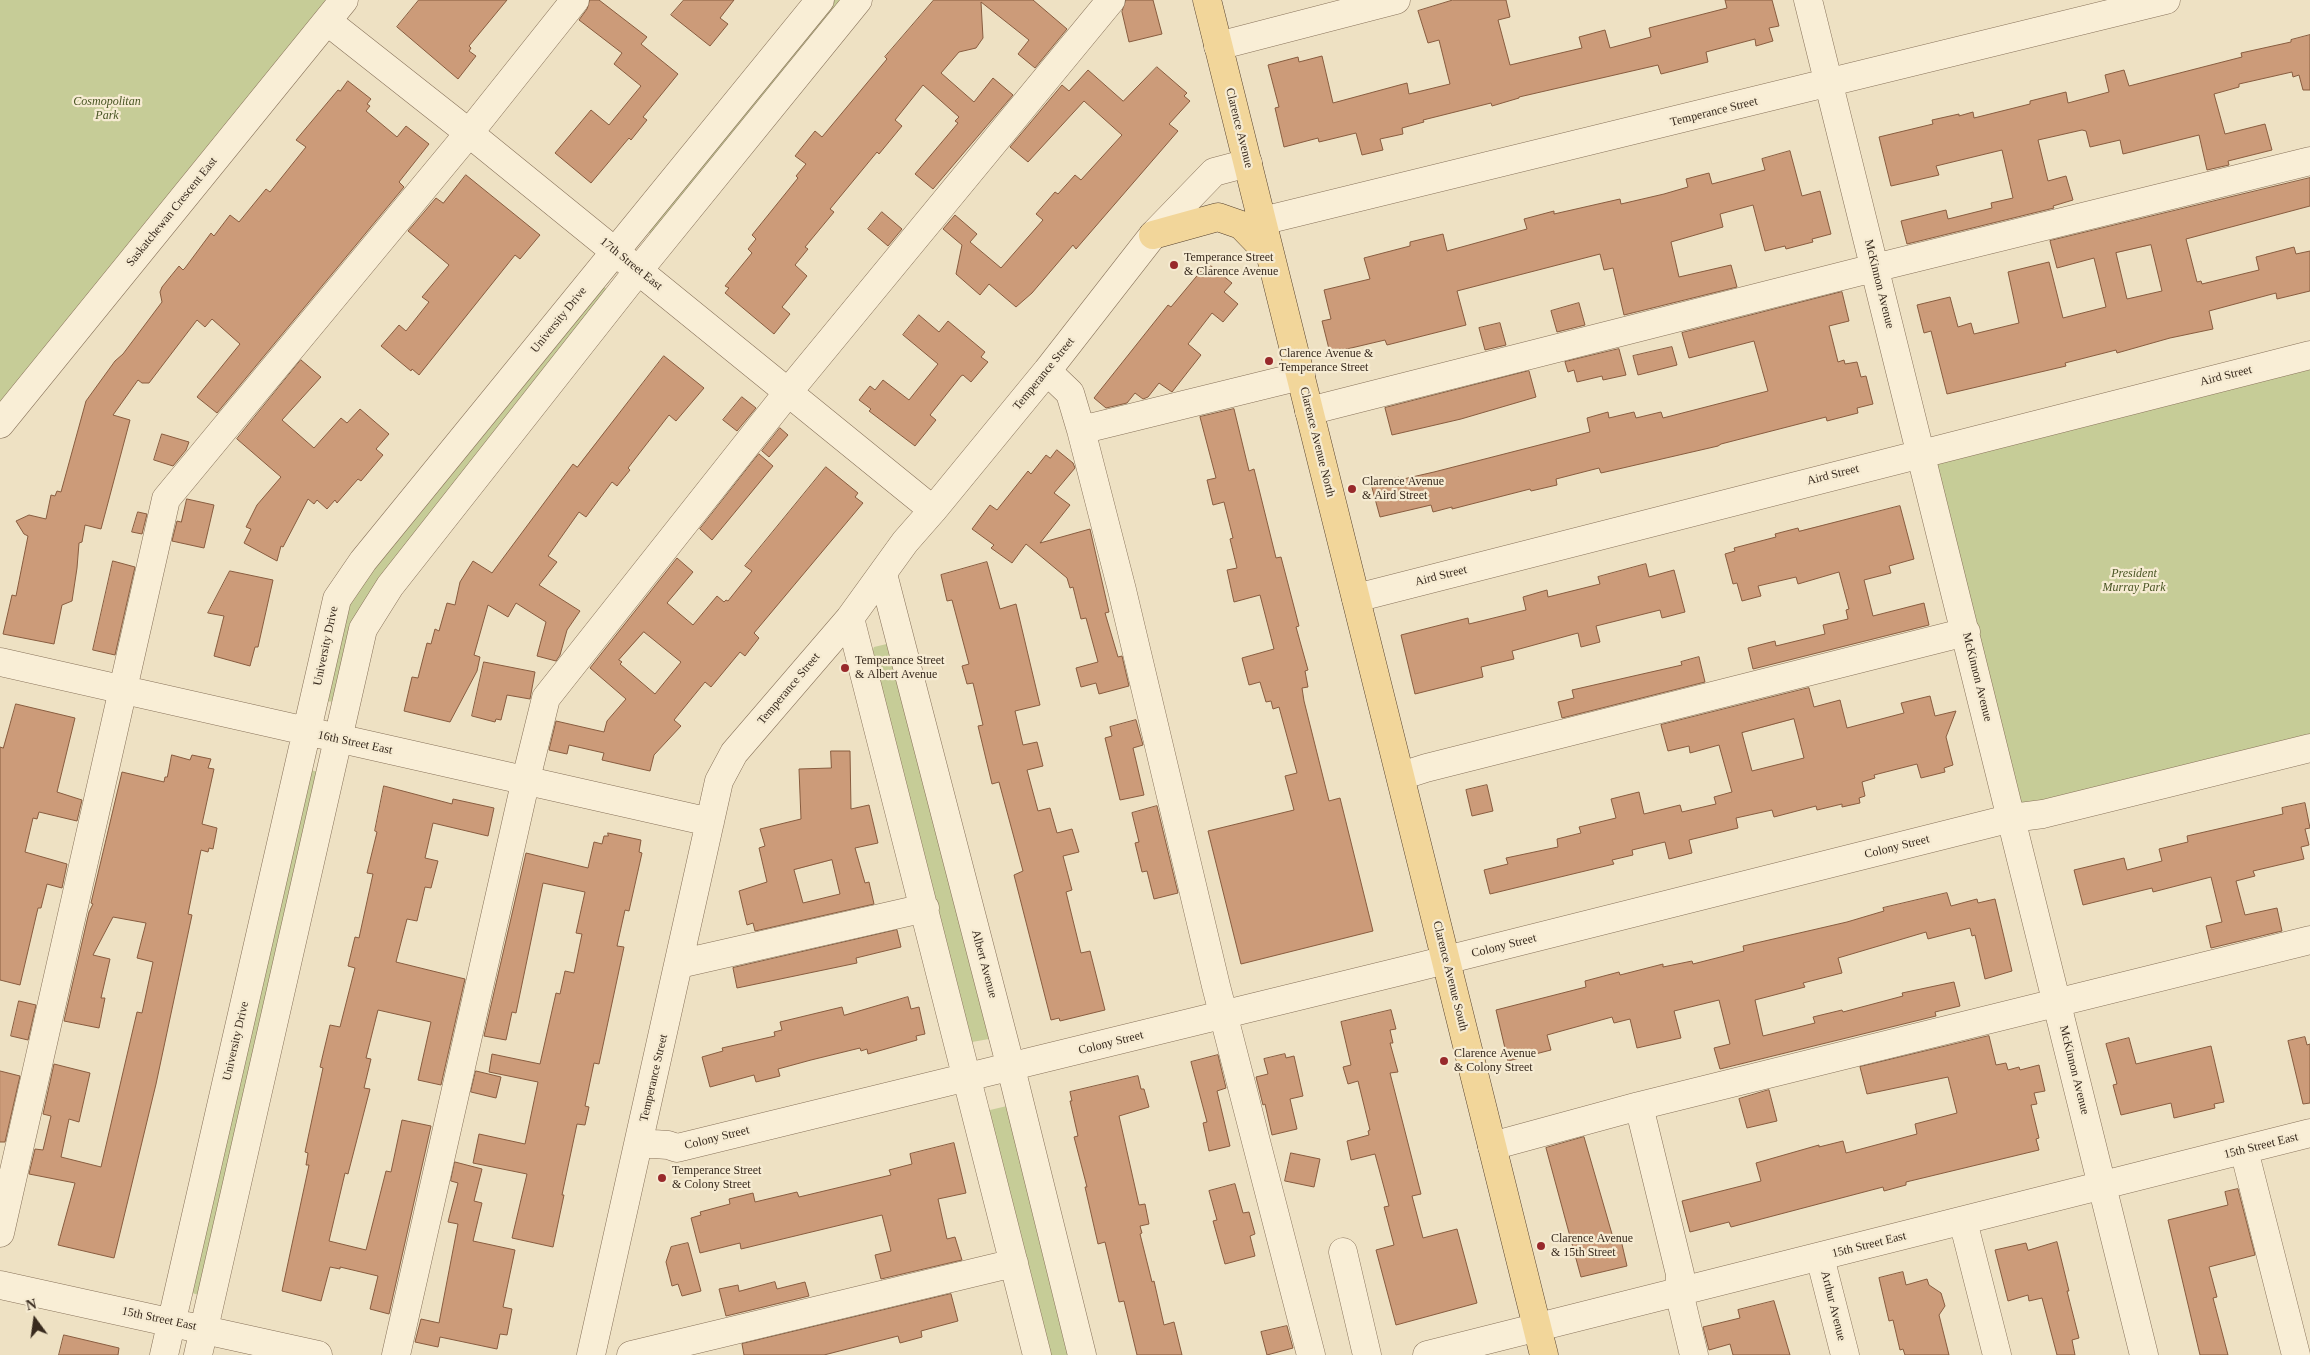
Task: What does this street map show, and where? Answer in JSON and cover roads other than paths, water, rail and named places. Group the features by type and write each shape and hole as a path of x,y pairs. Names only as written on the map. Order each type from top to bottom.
{"main road":[{"name":"Clarence Avenue","path":"1207,0 1271,256"},
{"path":"1153,235 1218,217 1241,225 1271,256"},
{"name":"Clarence Avenue North","path":"1271,256 1356,598"},
{"name":"Clarence Avenue South","path":"1356,598 1544,1355"}],"street":[{"name":"Saskatchewan Crescent East","path":"0,424 344,0"},
{"path":"0,1233 166,499 469,133 575,0"},
{"name":"University Drive","path":"164,1355 337,599 363,561 820,0"},
{"path":"198,1355 363,628 390,586 638,271 858,0"},
{"path":"396,1355 546,698 789,391 1111,0"},
{"path":"1218,46 1396,0"},
{"name":"McKinnon Avenue","path":"1808,0 2144,1355"},
{"name":"Temperance Street","path":"1262,221 1829,84 2166,0"},
{"name":"17th Street East","path":"327,21 789,391 933,510"},
{"path":"1309,411 2310,161"},
{"name":"Temperance Street","path":"598,1354 639,1143 719,781 734,753 850,618 905,542 1047,371 1153,235 1214,172 1248,164"},
{"name":"Aird Street","path":"1356,598 2310,355"},
{"path":"1047,371 1070,393 1081,430 1224,1014 1311,1355"},
{"path":"1081,430 1301,376"},
{"name":"Albert Avenue","path":"883,574 1011,1068 1082,1355"},
{"path":"850,618 1037,1355"},
{"path":"1401,776 1436,765 1966,632"},
{"name":"16th Street East","path":"0,662 337,740 526,779 710,822"},
{"name":"Colony Street","path":"639,1143 668,1145 676,1148 1011,1068 2012,818 2043,814 2310,748"},
{"path":"679,964 925,908"},
{"path":"1492,1146 1639,1106 2310,940"},
{"path":"1639,1106 1680,1274 1678,1292 1694,1355"},
{"name":"15th Street East","path":"1427,1355 2310,1133"},
{"path":"2244,1150 2296,1355"},
{"path":"1963,1221 1997,1355"},
{"path":"1343,1252 1367,1355"},
{"name":"Arthur Avenue","path":"1820,1257 1845,1355"},
{"path":"631,1355 1014,1262"},
{"name":"15th Street East","path":"0,1285 204,1328 318,1355"}],"place":[{"name":"Temperance Street & Clarence Avenue","path":"1174,265"},
{"name":"Clarence Avenue & Temperance Street","path":"1269,361"},
{"name":"Clarence Avenue & Aird Street","path":"1352,489"},
{"name":"Temperance Street & Albert Avenue","path":"845,668"},
{"name":"Clarence Avenue & Colony Street","path":"1444,1061"},
{"name":"Temperance Street & Colony Street","path":"662,1178"},
{"name":"Clarence Avenue & 15th Street","path":"1541,1246"}],"park label":[{"name":"Cosmopolitan Park","path":"107,109"},
{"name":"President Murray Park","path":"2134,581"}]}
